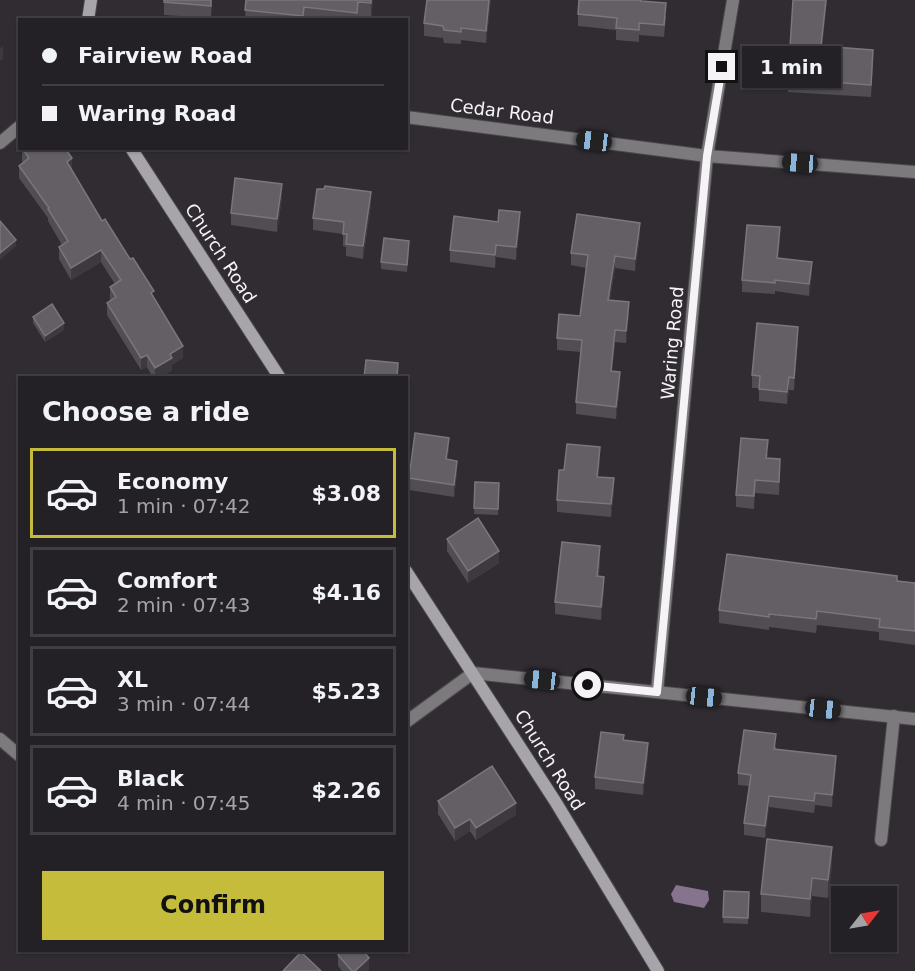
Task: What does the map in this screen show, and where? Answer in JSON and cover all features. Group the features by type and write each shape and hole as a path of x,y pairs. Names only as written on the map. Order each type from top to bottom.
{"street":[{"path":"88,18 91,0"},
{"name":"Waring Road","path":"657,692 707,156 733,0"},
{"name":"Cedar Road","path":"408,117 707,156 915,172"},
{"path":"0,143 18,128"},
{"name":"Church Road","path":"132,150 279,376"},
{"name":"Church Road","path":"408,574 555,801 658,971"},
{"path":"408,721 473,674 915,719"},
{"path":"881,840 894,716"},
{"path":"0,739 18,754"}],"shaded area":[{"path":"676,885 708,891 709,900 704,908 674,902 671,894"}],"building":[{"path":"164,0 211,0 211,6 164,2"},
{"path":"246,0 371,0 371,3 358,2 357,13 304,7 303,16 245,10"},
{"path":"427,0 489,0 486,31 461,28 461,32 444,30 443,26 424,23"},
{"path":"579,0 641,0 666,3 664,25 639,23 639,30 616,28 617,18 578,14"},
{"path":"793,0 826,0 821,46 873,50 871,85 788,79"},
{"path":"23,150 66,150 72,158 67,162 102,221 105,219 130,259 133,258 154,291 151,293 183,346 170,354 172,358 155,368 147,355 141,358 107,303 116,297 110,287 121,280 101,250 71,268 59,247 68,241 49,208 19,166 29,158"},
{"path":"235,178 282,184 277,219 231,213"},
{"path":"325,186 371,192 363,246 346,244 347,234 343,234 344,222 313,218 317,189 324,189"},
{"path":"499,210 520,212 516,247 496,245 495,255 450,250 454,216 498,222"},
{"path":"577,214 640,223 635,259 615,256 608,300 629,302 626,331 615,330 611,371 620,372 616,407 576,402 582,340 557,338 559,314 580,316 588,255 571,253"},
{"path":"0,221 16,240 0,253"},
{"path":"747,225 780,227 777,258 812,262 809,284 775,280 775,283 742,280"},
{"path":"384,238 409,241 407,265 381,262"},
{"path":"52,304 64,323 45,336 33,317"},
{"path":"757,323 798,327 794,378 789,377 787,392 759,389 760,376 752,375"},
{"path":"366,360 398,363 397,376 364,376"},
{"path":"415,433 449,438 446,459 457,461 454,485 409,478"},
{"path":"741,438 768,440 766,458 780,459 779,482 755,480 754,496 736,495"},
{"path":"567,444 600,447 597,477 614,478 611,504 557,500 559,470 564,470"},
{"path":"475,482 499,483 498,509 474,508"},
{"path":"478,518 499,551 468,571 447,539"},
{"path":"562,542 600,546 597,576 604,577 601,607 555,602"},
{"path":"727,554 897,576 897,581 915,583 915,631 879,627 880,619 817,611 816,619 769,614 769,617 719,610"},
{"path":"744,730 776,734 774,749 836,756 832,795 815,793 814,801 769,796 765,826 744,823 751,775 738,773"},
{"path":"601,732 624,735 623,740 648,743 643,783 595,777"},
{"path":"492,766 516,803 476,828 470,819 455,828 438,801"},
{"path":"767,839 832,847 828,880 812,878 810,899 761,894"},
{"path":"724,891 749,892 748,918 723,917"},
{"path":"301,952 321,971 283,971"},
{"path":"341,952 364,952 369,958 355,971 352,971 338,955"}],"route":[{"path":"588,685 657,692 707,156 722,67"}]}
